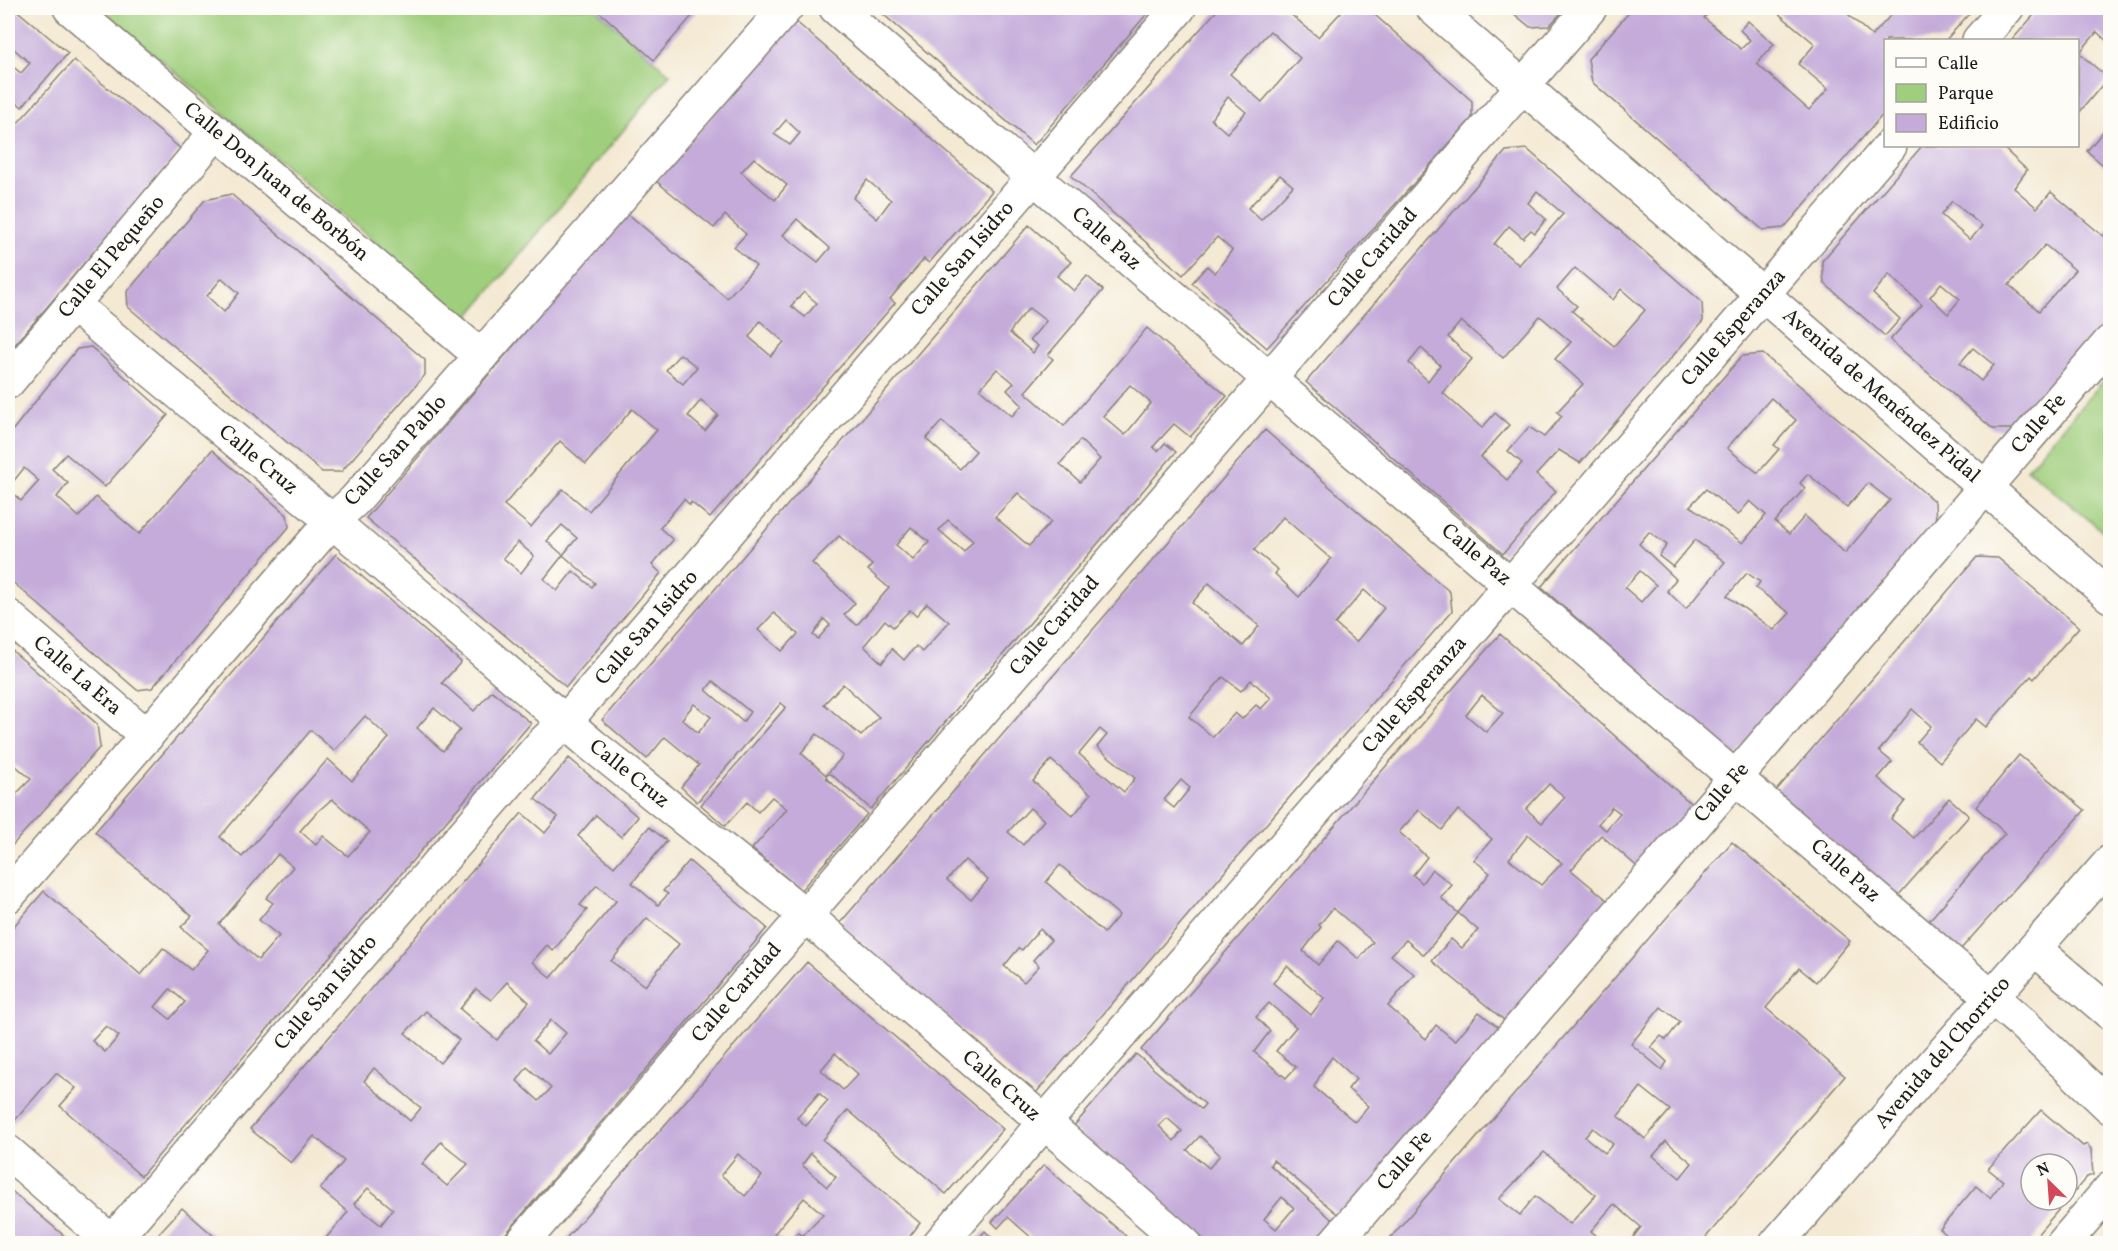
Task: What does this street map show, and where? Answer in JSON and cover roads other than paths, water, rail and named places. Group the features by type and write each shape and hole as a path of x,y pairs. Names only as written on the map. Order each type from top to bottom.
{"street":[{"name":"Calle Don Juan de Borbón","path":"70,8 481,356"},
{"name":"Calle San Pablo","path":"8,896 332,521 354,501 786,8"},
{"name":"Calle Paz","path":"836,8 1992,997 2110,1107"},
{"name":"Calle San Isidro","path":"111,1243 541,745 566,722 1179,8"},
{"name":"Avenida de Menéndez Pidal","path":"1433,8 2110,596"},
{"name":"Calle Caridad","path":"520,1244 1590,8"},
{"path":"1980,39 2007,8"},
{"name":"Calle El Pequeño","path":"8,382 216,132"},
{"name":"Calle Esperanza","path":"939,1244 1889,147"},
{"name":"Calle Cruz","path":"72,304 332,521 566,722 805,915 1185,1244"},
{"name":"Calle Fe","path":"1334,1244 2110,342"},
{"name":"Calle La Era","path":"8,616 147,736"},
{"name":"Avenida del Chorrico","path":"1776,1244 2110,862"},
{"path":"2035,949 2110,1013"},
{"path":"8,1152 111,1243"},
{"path":"2063,1244 2110,1189"}]}
